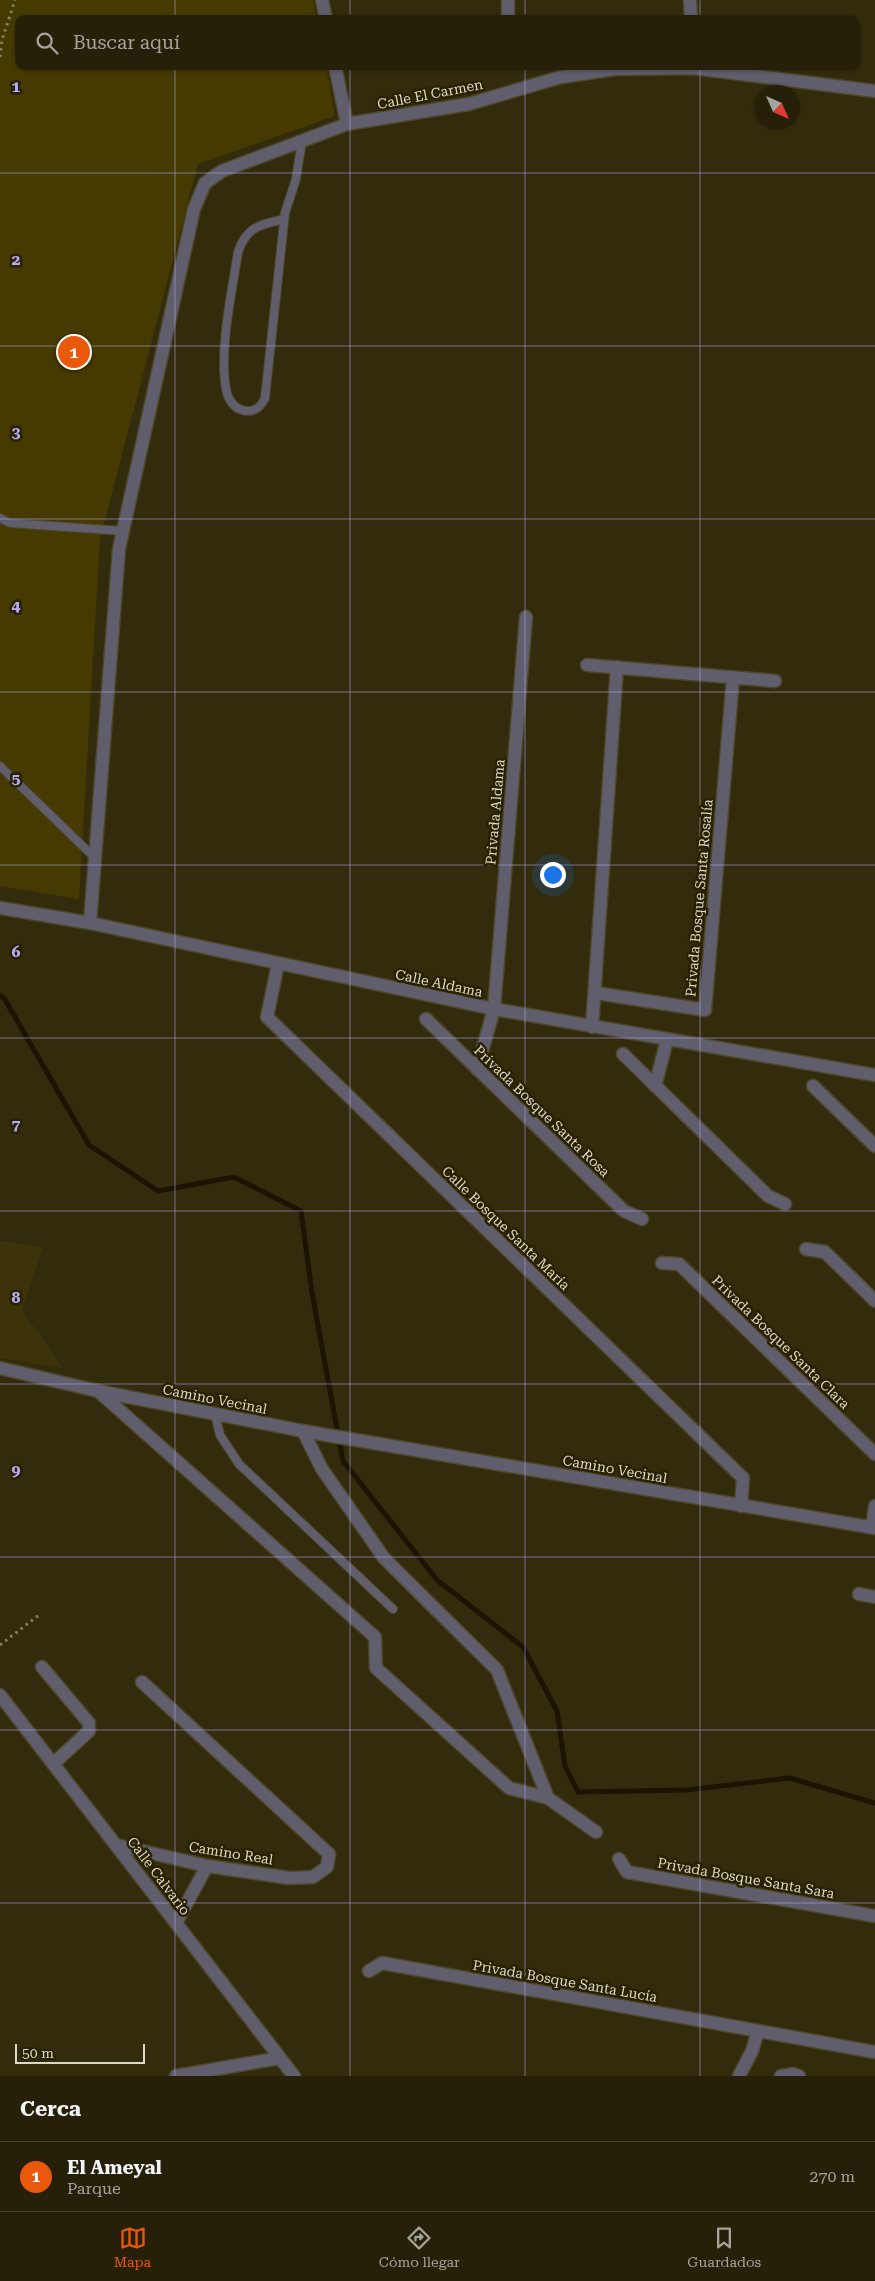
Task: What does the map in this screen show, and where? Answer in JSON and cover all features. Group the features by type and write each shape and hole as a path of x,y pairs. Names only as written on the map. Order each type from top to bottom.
{"street":[{"path":"322,0 325,15"},
{"path":"508,0 508,15"},
{"path":"690,0 691,15"},
{"path":"336,70 347,124"},
{"name":"Calle El Carmen","path":"90,923 118,549 194,209 205,184 222,171 347,124 470,104 561,77 606,70"},
{"name":"Calle El Carmen","path":"716,70 875,91"},
{"name":"Privada Aldama","path":"477,1068 494,1010 526,617"},
{"path":"587,666 775,681"},
{"path":"592,1027 596,993 617,667"},
{"name":"Privada Bosque Santa Rosalía","path":"596,993 705,1010 732,678"},
{"name":"Calle Aldama","path":"0,908 90,923 494,1010 875,1075"},
{"name":"Calle Bosque Santa María","path":"278,964 267,1017 743,1478 741,1506"},
{"name":"Privada Bosque Santa Rosa","path":"426,1019 624,1211 642,1218"},
{"path":"656,1086 667,1040"},
{"path":"623,1054 768,1196 784,1204"},
{"path":"813,1086 875,1146"},
{"path":"806,1249 825,1252 875,1301"},
{"name":"Privada Bosque Santa Clara","path":"662,1263 679,1264 875,1454"},
{"name":"Camino Vecinal","path":"0,1368 98,1390 303,1431 873,1527"},
{"path":"98,1390 375,1637 376,1668 509,1788 548,1798 596,1832"},
{"path":"303,1431 322,1469 384,1558 497,1670 548,1798"},
{"path":"873,1527 875,1506"},
{"path":"859,1594 875,1598"},
{"path":"42,1666 89,1723 89,1731 53,1764"},
{"name":"Camino Real","path":"116,1845 207,1866 289,1878 313,1877 326,1867 329,1854 142,1682"},
{"name":"Calle Calvario","path":"0,1695 294,2076"},
{"name":"Privada Bosque Santa Sara","path":"620,1859 627,1872 875,1916"},
{"path":"176,1923 207,1866"},
{"name":"Privada Bosque Santa Lucía","path":"369,1971 382,1963 875,2052"},
{"path":"739,2076 752,2051 758,2031"},
{"path":"176,2076 214,2073 280,2058"},
{"path":"781,2076 793,2074 799,2076"}],"lane":[{"path":"284,219 260,225 248,232 242,239 238,252 224,353 226,390 232,404 239,410 251,411 261,406 266,398 284,219 296,179 302,141"},
{"path":"0,518 10,524 123,531"},
{"path":"0,766 96,858"},
{"path":"216,1414 220,1436 239,1464 394,1609"}],"path":[{"path":"0,57 2,40 15,0"},
{"path":"0,1645 39,1616"}],"shaded area":[{"path":"0,0 313,0 316,15 15,15 15,70 327,70 335,116 198,164 100,539 79,899 0,886"},
{"path":"0,1241 43,1247 22,1310 63,1368 0,1358"}],"waterway":[{"path":"0,996 4,998 89,1145 158,1191 234,1177 301,1211 312,1293 343,1461 437,1580 523,1647 557,1711 565,1766 578,1792 686,1790 790,1778 875,1803"}],"place":[{"name":"El Ameyal","path":"74,352"}]}
